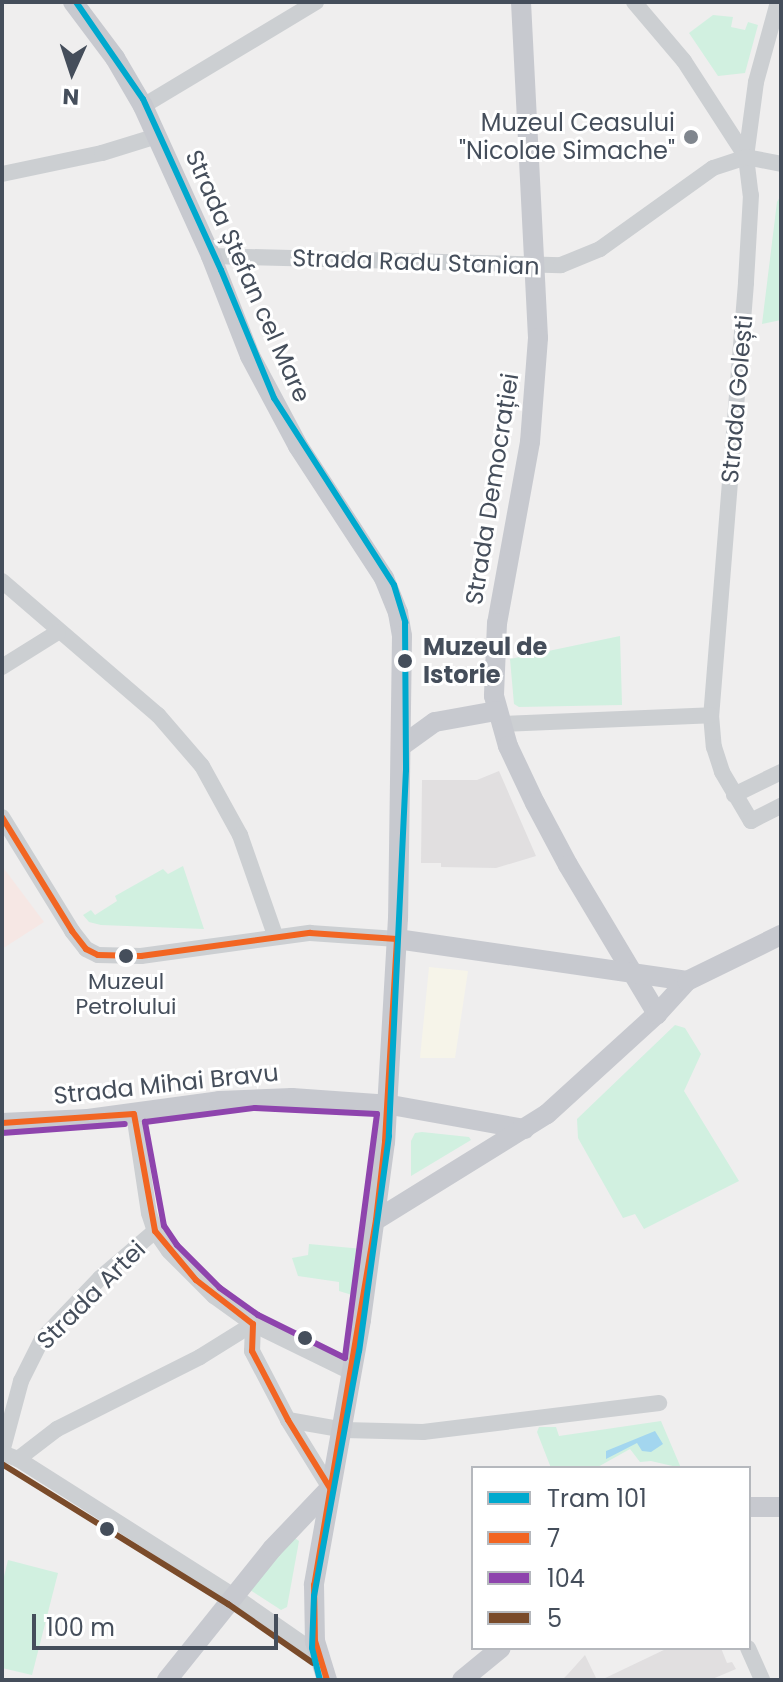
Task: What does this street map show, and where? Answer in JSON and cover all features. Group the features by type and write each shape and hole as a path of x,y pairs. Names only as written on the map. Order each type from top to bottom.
{"main road":[{"name":"Strada Ștefan cel Mare","path":"73,2 115,58 143,106 211,256 266,389 298,446 370,554 398,613 403,660 403,745 388,1104 376,1220 353,1373 314,1585 319,1655 327,1680"},
{"name":"Strada Democrației","path":"497,710 497,623 536,397 536,267 521,2"},
{"path":"403,745 435,722 497,710 517,767 568,865 657,1014"},
{"path":"376,1220 547,1114 657,1014 687,981 781,935"},
{"path":"397,939 687,981"},
{"name":"Strada Mihai Bravu","path":"2,1123 134,1114 255,1098 388,1104 525,1129"},
{"path":"167,1680 306,1510 330,1488"},
{"path":"751,1507 781,1507"},
{"path":"462,1680 499,1650"}],"street":[{"path":"143,106 316,2"},
{"path":"634,2 684,61 746,157 781,164"},
{"name":"Strada Golești","path":"778,2 756,82 746,157 751,195 746,283 711,715 714,747 734,795 751,821 781,806"},
{"path":"2,174 102,153 157,136"},
{"name":"Strada Radu Stanian","path":"211,256 536,267 580,260 686,184 713,168 746,157"},
{"path":"2,581 158,715 202,766 240,835 275,935"},
{"path":"2,667 58,632"},
{"path":"497,710 711,715"},
{"path":"734,795 781,772"},
{"path":"2,817 72,931 86,949 98,955 141,956 275,935 310,933 397,939"},
{"path":"134,1114 155,1231 196,1280 253,1324 353,1373"},
{"name":"Strada Artei","path":"7,1455 21,1381 42,1339 100,1278 155,1231"},
{"path":"253,1324 252,1351 288,1420 330,1488"},
{"path":"7,1455 200,1357 253,1324"},
{"path":"288,1420 342,1430 423,1432 659,1403"},
{"path":"7,1455 234,1596 319,1655"},
{"path":"749,1650 762,1680"}],"shaded area":[{"path":"499,771 536,856 496,868 441,867 441,863 421,863 422,780 477,780"},
{"path":"2,866 44,922 2,949"},
{"path":"429,967 468,971 455,1058 420,1058"},
{"path":"664,1650 722,1650 727,1663 732,1662 736,1669 710,1680 601,1680"},
{"path":"585,1655 597,1680 562,1680 568,1674"}],"green space":[{"path":"713,15 733,17 731,27 745,30 748,22 758,25 745,73 718,76 689,33"},
{"path":"781,195 781,320 762,324 777,202"},
{"path":"620,636 622,705 519,707 514,704 510,659"},
{"path":"183,866 204,929 101,925 89,922 83,915 91,910 95,915 117,901 115,896 163,869 168,874"},
{"path":"675,1025 685,1028 701,1054 684,1091 739,1181 644,1229 635,1214 623,1218 578,1138 577,1119"},
{"path":"415,1133 469,1137 471,1140 411,1176 411,1141"},
{"path":"309,1244 363,1249 352,1295 339,1291 339,1282 298,1276 292,1258 308,1255"},
{"path":"661,1421 680,1466 640,1462 630,1449 600,1466 550,1466 537,1432 539,1427 556,1427 559,1436"},
{"path":"292,1536 299,1541 287,1607 281,1610 250,1590"},
{"path":"8,1560 58,1573 32,1675 2,1668 2,1585"}],"water":[{"path":"655,1431 663,1444 651,1452 642,1451 637,1443 606,1459 606,1451"}],"tram line":[{"name":"101","path":"76,2 143,99 221,270 274,398 394,585 405,622 406,770 389,1136 359,1351 314,1596 312,1648 320,1680"}],"transit line":[{"name":"7","path":"2,817 72,931 86,949 98,955 141,956 310,933 397,939 385,1142 376,1220 314,1585 315,1641 327,1680"},
{"name":"104","path":"255,1108 377,1114 345,1358 258,1315 220,1288 177,1245 164,1226 145,1122 255,1108"},
{"name":"7","path":"2,1123 134,1114 155,1231 196,1280 253,1324 252,1351 288,1420 330,1488"},
{"name":"104","path":"2,1133 125,1124"},
{"name":"5","path":"2,1464 228,1604 313,1663"}],"place":[{"name":"Muzeul Ceasului \"Nicolae Simache\"","path":"691,137"},
{"name":"Muzeul de Istorie","path":"405,661"},
{"name":"Muzeul Petrolului","path":"126,956"}]}
